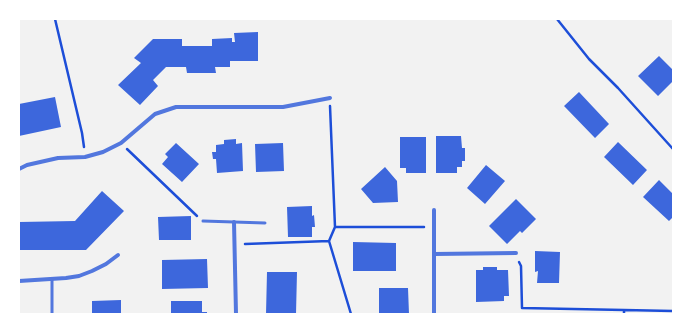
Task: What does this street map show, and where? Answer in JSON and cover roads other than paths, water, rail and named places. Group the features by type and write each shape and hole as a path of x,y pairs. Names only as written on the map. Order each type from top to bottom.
{"street":[{"path":"19,169 27,165 58,158 85,157 103,152 121,143 155,114 176,106 283,107 330,98"},
{"path":"434,210 434,314"},
{"path":"234,222 236,314"},
{"path":"434,254 516,253"},
{"path":"19,281 66,278 92,271 106,264 118,255"}],"lane":[{"path":"203,221 264,223"},
{"path":"52,279 52,314"}]}
